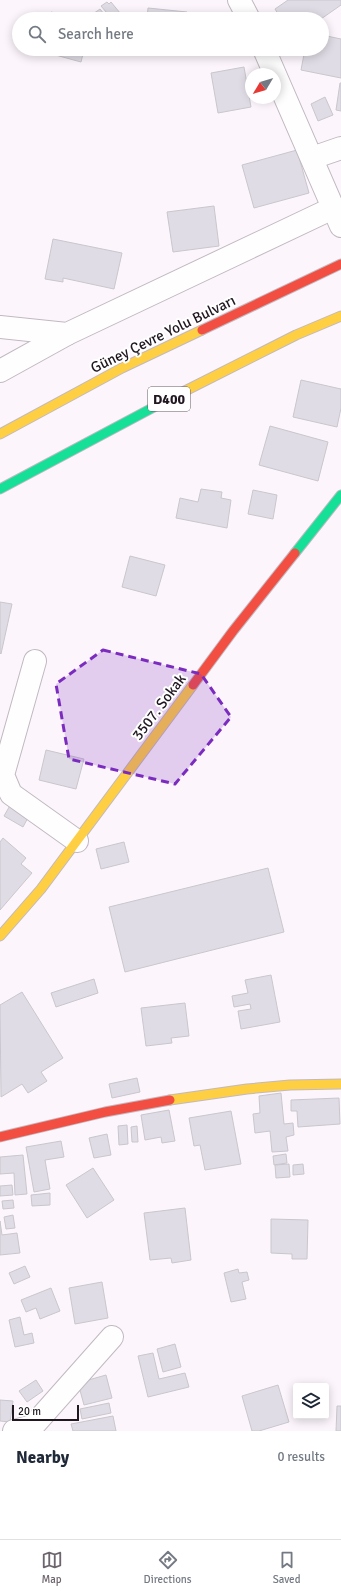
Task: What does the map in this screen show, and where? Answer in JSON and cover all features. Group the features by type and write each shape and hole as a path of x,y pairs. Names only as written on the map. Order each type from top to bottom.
{"main road":[{"name":"Güney Çevre Yolu Bulvarı","path":"0,434 122,368 341,264"},
{"name":"D400","path":"0,489 149,409 296,335 341,316"},
{"name":"3507. Sokak","path":"0,936 41,889 233,631 341,495"},
{"path":"0,1136 67,1119 175,1099 284,1086 341,1084"}],"street":[{"path":"239,0 245,12"},
{"path":"0,371 67,334 337,217 267,56"},
{"path":"312,158 341,148"},
{"path":"0,327 67,334"},
{"path":"35,661 3,775 11,794 77,841"},
{"path":"14,1431 33,1426 112,1337"}],"highlighted area":[{"path":"103,650 201,674 231,717 175,784 69,759 56,684"}],"building":[{"path":"288,0 341,0 341,5 329,13 329,12 277,12 275,9"},
{"path":"107,2 109,4 111,2 119,12 106,12 101,6"},
{"path":"148,8 187,12 148,12"},
{"path":"100,9 102,12 96,12"},
{"path":"329,36 341,39 341,78 301,70 304,56 329,56"},
{"path":"59,56 82,56 81,62"},
{"path":"244,67 245,104 250,104 251,107 218,113 211,73"},
{"path":"341,83 341,111 336,110"},
{"path":"325,97 333,115 318,121 311,104"},
{"path":"297,150 309,193 254,208 242,165"},
{"path":"214,206 219,246 173,252 167,212"},
{"path":"53,239 122,253 114,289 63,278 63,282 45,279"},
{"path":"301,380 341,389 341,408 337,427 293,417"},
{"path":"270,426 328,442 318,481 259,465"},
{"path":"201,489 222,492 221,498 231,500 227,528 176,518 180,498 198,502"},
{"path":"253,490 277,495 273,519 248,514"},
{"path":"130,556 165,565 156,596 122,587"},
{"path":"0,602 12,604 1,654 0,653"},
{"path":"46,750 84,759 76,789 39,780"},
{"path":"12,802 31,812 23,827 4,816"},
{"path":"3,838 26,858 21,864 32,873 0,910 0,842"},
{"path":"124,842 129,862 101,869 96,849"},
{"path":"268,868 284,932 125,972 109,907"},
{"path":"271,975 280,1022 241,1029 238,1011 251,1009 250,1004 234,1007 232,996 248,993 245,980"},
{"path":"94,979 98,993 56,1007 51,993"},
{"path":"22,992 63,1058 41,1072 47,1081 28,1093 22,1084 1,1097 0,1005"},
{"path":"185,1003 189,1036 171,1038 172,1043 146,1046 141,1008"},
{"path":"137,1078 140,1092 112,1098 109,1084"},
{"path":"281,1093 284,1124 293,1123 294,1135 286,1137 288,1151 272,1152 270,1131 255,1133 253,1114 260,1113 259,1096"},
{"path":"339,1098 340,1124 298,1127 297,1111 291,1111 291,1100"},
{"path":"169,1110 175,1141 162,1143 161,1137 145,1140 141,1115"},
{"path":"231,1111 241,1164 205,1170 200,1145 194,1146 189,1118"},
{"path":"127,1125 128,1144 119,1145 118,1126"},
{"path":"137,1126 138,1142 132,1142 131,1127"},
{"path":"107,1134 111,1155 94,1158 89,1138"},
{"path":"61,1141 64,1157 45,1160 50,1189 34,1192 26,1147"},
{"path":"286,1154 287,1163 274,1165 273,1156"},
{"path":"23,1155 27,1194 15,1195 14,1173 0,1174 0,1157"},
{"path":"289,1164 290,1177 276,1178 275,1165"},
{"path":"303,1164 304,1174 293,1175 293,1165"},
{"path":"93,1168 114,1200 87,1218 66,1185"},
{"path":"12,1185 13,1195 0,1196 0,1186"},
{"path":"50,1193 50,1205 32,1206 31,1195"},
{"path":"13,1200 14,1208 3,1209 2,1201"},
{"path":"185,1208 191,1260 172,1263 171,1258 150,1260 144,1213"},
{"path":"13,1215 15,1228 6,1229 4,1217"},
{"path":"271,1219 308,1220 307,1259 292,1259 292,1254 271,1253"},
{"path":"0,1221 2,1235 17,1233 20,1253 0,1255"},
{"path":"25,1266 30,1277 14,1284 9,1273"},
{"path":"238,1269 239,1273 247,1272 249,1280 242,1282 246,1299 231,1302 224,1273"},
{"path":"102,1282 108,1318 75,1324 69,1288"},
{"path":"51,1288 60,1311 40,1319 36,1308 26,1312 21,1300"},
{"path":"20,1317 24,1335 32,1333 34,1343 15,1347 9,1320"},
{"path":"175,1344 181,1367 163,1372 157,1349"},
{"path":"153,1353 159,1379 185,1373 189,1387 148,1397 138,1356"},
{"path":"106,1375 112,1398 84,1405 78,1383"},
{"path":"36,1380 43,1391 27,1402 19,1391"},
{"path":"278,1385 289,1422 259,1431 252,1431 242,1396"},
{"path":"0,1400 13,1401 10,1422 0,1421"},
{"path":"109,1403 111,1413 82,1419 80,1409"},
{"path":"337,1406 341,1406 341,1431 336,1431"},
{"path":"113,1416 116,1431 73,1431 71,1424"}],"traffic: fast":[{"path":"0,489 171,398"},
{"path":"295,553 341,495"}],"traffic: slow":[{"path":"171,398 296,335 341,316"},
{"path":"0,434 122,368 202,330"},
{"path":"0,936 41,889 193,685"},
{"path":"170,1100 247,1089 290,1085 341,1084"}],"traffic: jam":[{"path":"202,330 341,264"},
{"path":"193,685 233,631 295,553"},
{"path":"0,1137 105,1112 170,1100"}]}
